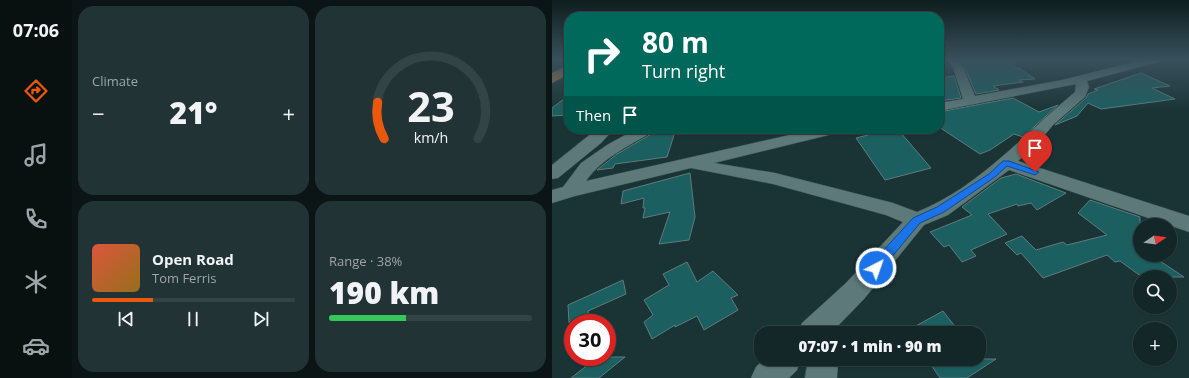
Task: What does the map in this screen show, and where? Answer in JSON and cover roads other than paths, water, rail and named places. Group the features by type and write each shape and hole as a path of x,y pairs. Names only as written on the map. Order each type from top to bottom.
{"street":[{"path":"961,77 970,101"},
{"path":"944,106 1092,77"},
{"path":"824,326 917,220 941,210 992,176 1032,140 1048,122 1081,94 1083,86 1081,80"},
{"path":"552,174 601,134"},
{"path":"561,194 587,167 613,148 638,134"},
{"path":"561,194 815,134"},
{"path":"1006,163 1189,224"},
{"path":"690,164 775,179 893,210 917,220"},
{"path":"767,378 779,366"},
{"path":"821,378 822,366"}]}
